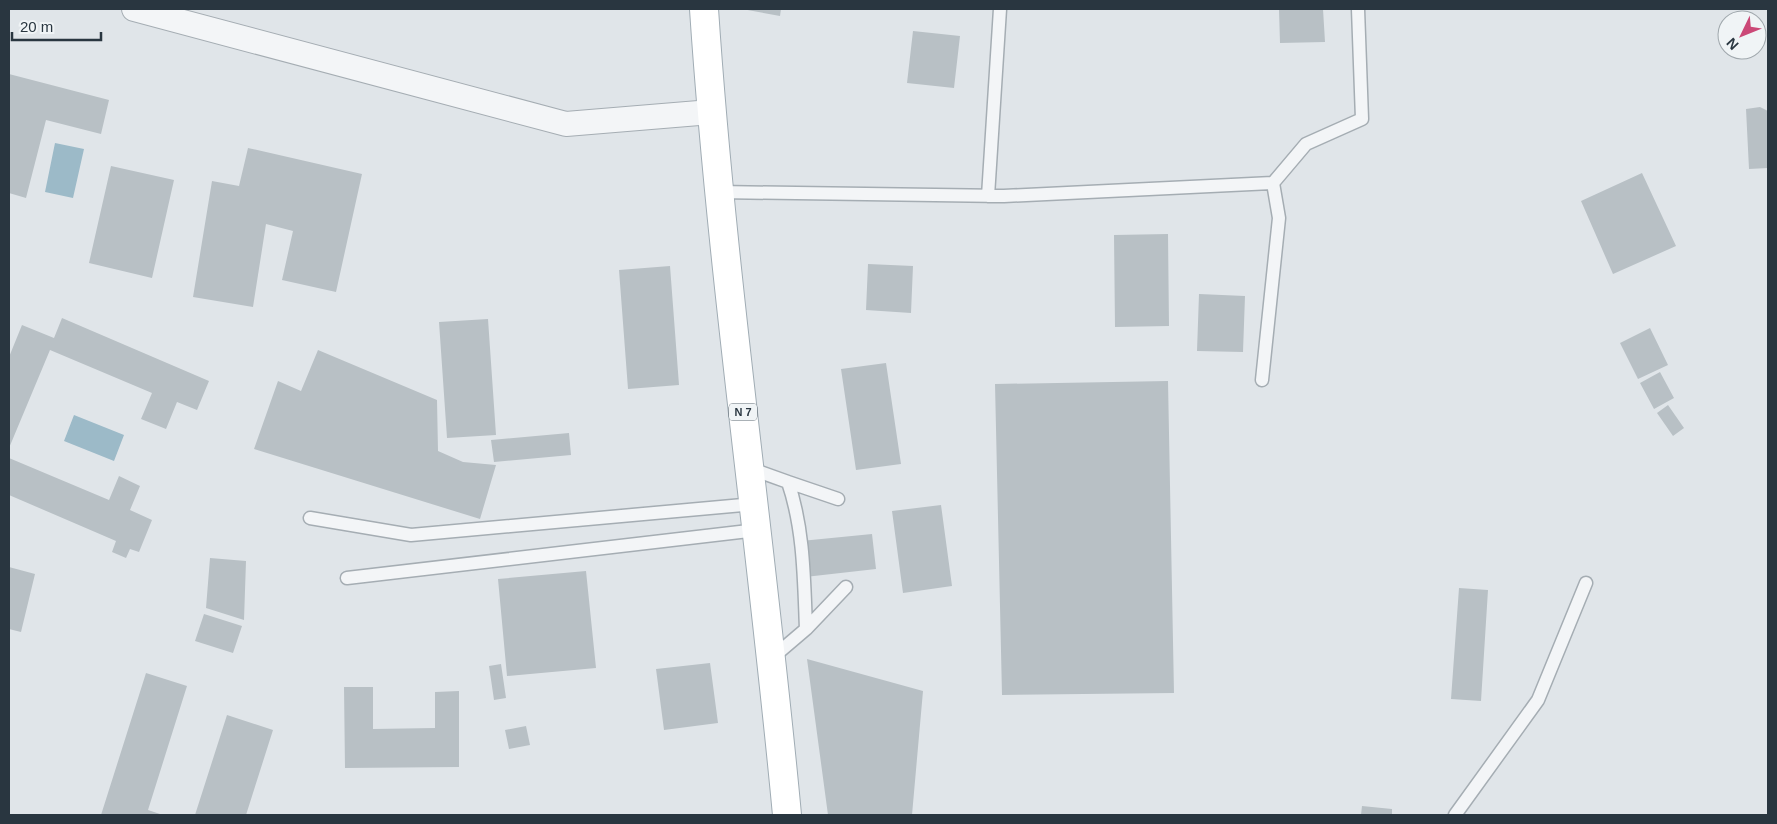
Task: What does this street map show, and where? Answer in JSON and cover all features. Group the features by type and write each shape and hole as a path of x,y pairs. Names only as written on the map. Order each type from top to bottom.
{"main road":[{"name":"N 7","path":"704,9 719,192 772,658 787,815"}],"street":[{"path":"134,9 566,124 711,112"}],"lane":[{"path":"988,196 1000,9"},
{"path":"719,192 988,196 1272,184 1306,144 1362,119 1358,9"},
{"path":"1262,380 1279,218 1272,184"},
{"path":"750,468 838,499"},
{"path":"788,482 797,509 806,628"},
{"path":"310,518 411,535 755,517"},
{"path":"347,578 755,517"},
{"path":"1454,815 1538,700 1586,583"},
{"path":"772,658 806,628 846,587"}],"water":[{"path":"55,143 84,149 73,198 45,192"},
{"path":"74,415 124,435 114,461 64,441"}],"building":[{"path":"742,9 781,9 780,16"},
{"path":"1279,9 1323,9 1325,42 1280,43"},
{"path":"913,31 960,36 954,88 907,83"},
{"path":"9,74 109,100 101,134 46,120 26,198 9,193"},
{"path":"1760,107 1768,111 1768,168 1749,169 1746,109"},
{"path":"248,148 362,174 336,292 282,280 293,231 266,224 253,307 193,297 212,181 239,186"},
{"path":"111,166 174,180 152,278 89,263"},
{"path":"1642,173 1676,246 1613,274 1581,201"},
{"path":"1168,234 1169,326 1115,327 1114,235"},
{"path":"868,264 913,266 911,313 866,310"},
{"path":"670,266 679,385 628,389 619,270"},
{"path":"1199,294 1245,296 1243,352 1197,351"},
{"path":"62,318 209,381 197,410 177,402 166,429 141,419 152,393 50,350 9,448 9,357 22,325 54,338"},
{"path":"488,319 496,435 447,438 439,322"},
{"path":"1650,328 1668,365 1638,379 1620,343"},
{"path":"318,350 437,400 438,451 463,462 496,465 480,519 254,449 278,381 301,391"},
{"path":"886,363 901,464 856,470 841,369"},
{"path":"1660,372 1674,398 1654,409 1640,383"},
{"path":"1168,381 1174,693 1002,695 995,384"},
{"path":"1668,405 1684,428 1673,436 1657,413"},
{"path":"569,433 571,455 494,462 491,440"},
{"path":"9,458 109,500 119,476 140,486 130,510 152,520 139,552 130,549 126,558 112,552 116,541 9,495"},
{"path":"941,505 952,586 903,593 892,511"},
{"path":"872,534 876,569 805,577 801,541"},
{"path":"210,558 246,561 244,620 206,608"},
{"path":"9,567 35,574 21,632 9,629"},
{"path":"586,571 596,668 507,676 498,579"},
{"path":"1459,588 1488,590 1481,701 1451,699"},
{"path":"204,614 242,626 233,653 195,641"},
{"path":"807,659 923,691 912,815 828,815"},
{"path":"710,663 718,723 664,730 656,669"},
{"path":"501,664 506,698 494,700 489,666"},
{"path":"146,673 187,686 148,810 163,815 101,815"},
{"path":"344,687 373,687 373,729 435,728 435,692 459,691 459,767 345,768"},
{"path":"227,715 273,730 246,815 195,815"},
{"path":"526,726 530,745 509,749 505,730"},
{"path":"1362,806 1392,809 1392,815 1361,815"}]}
